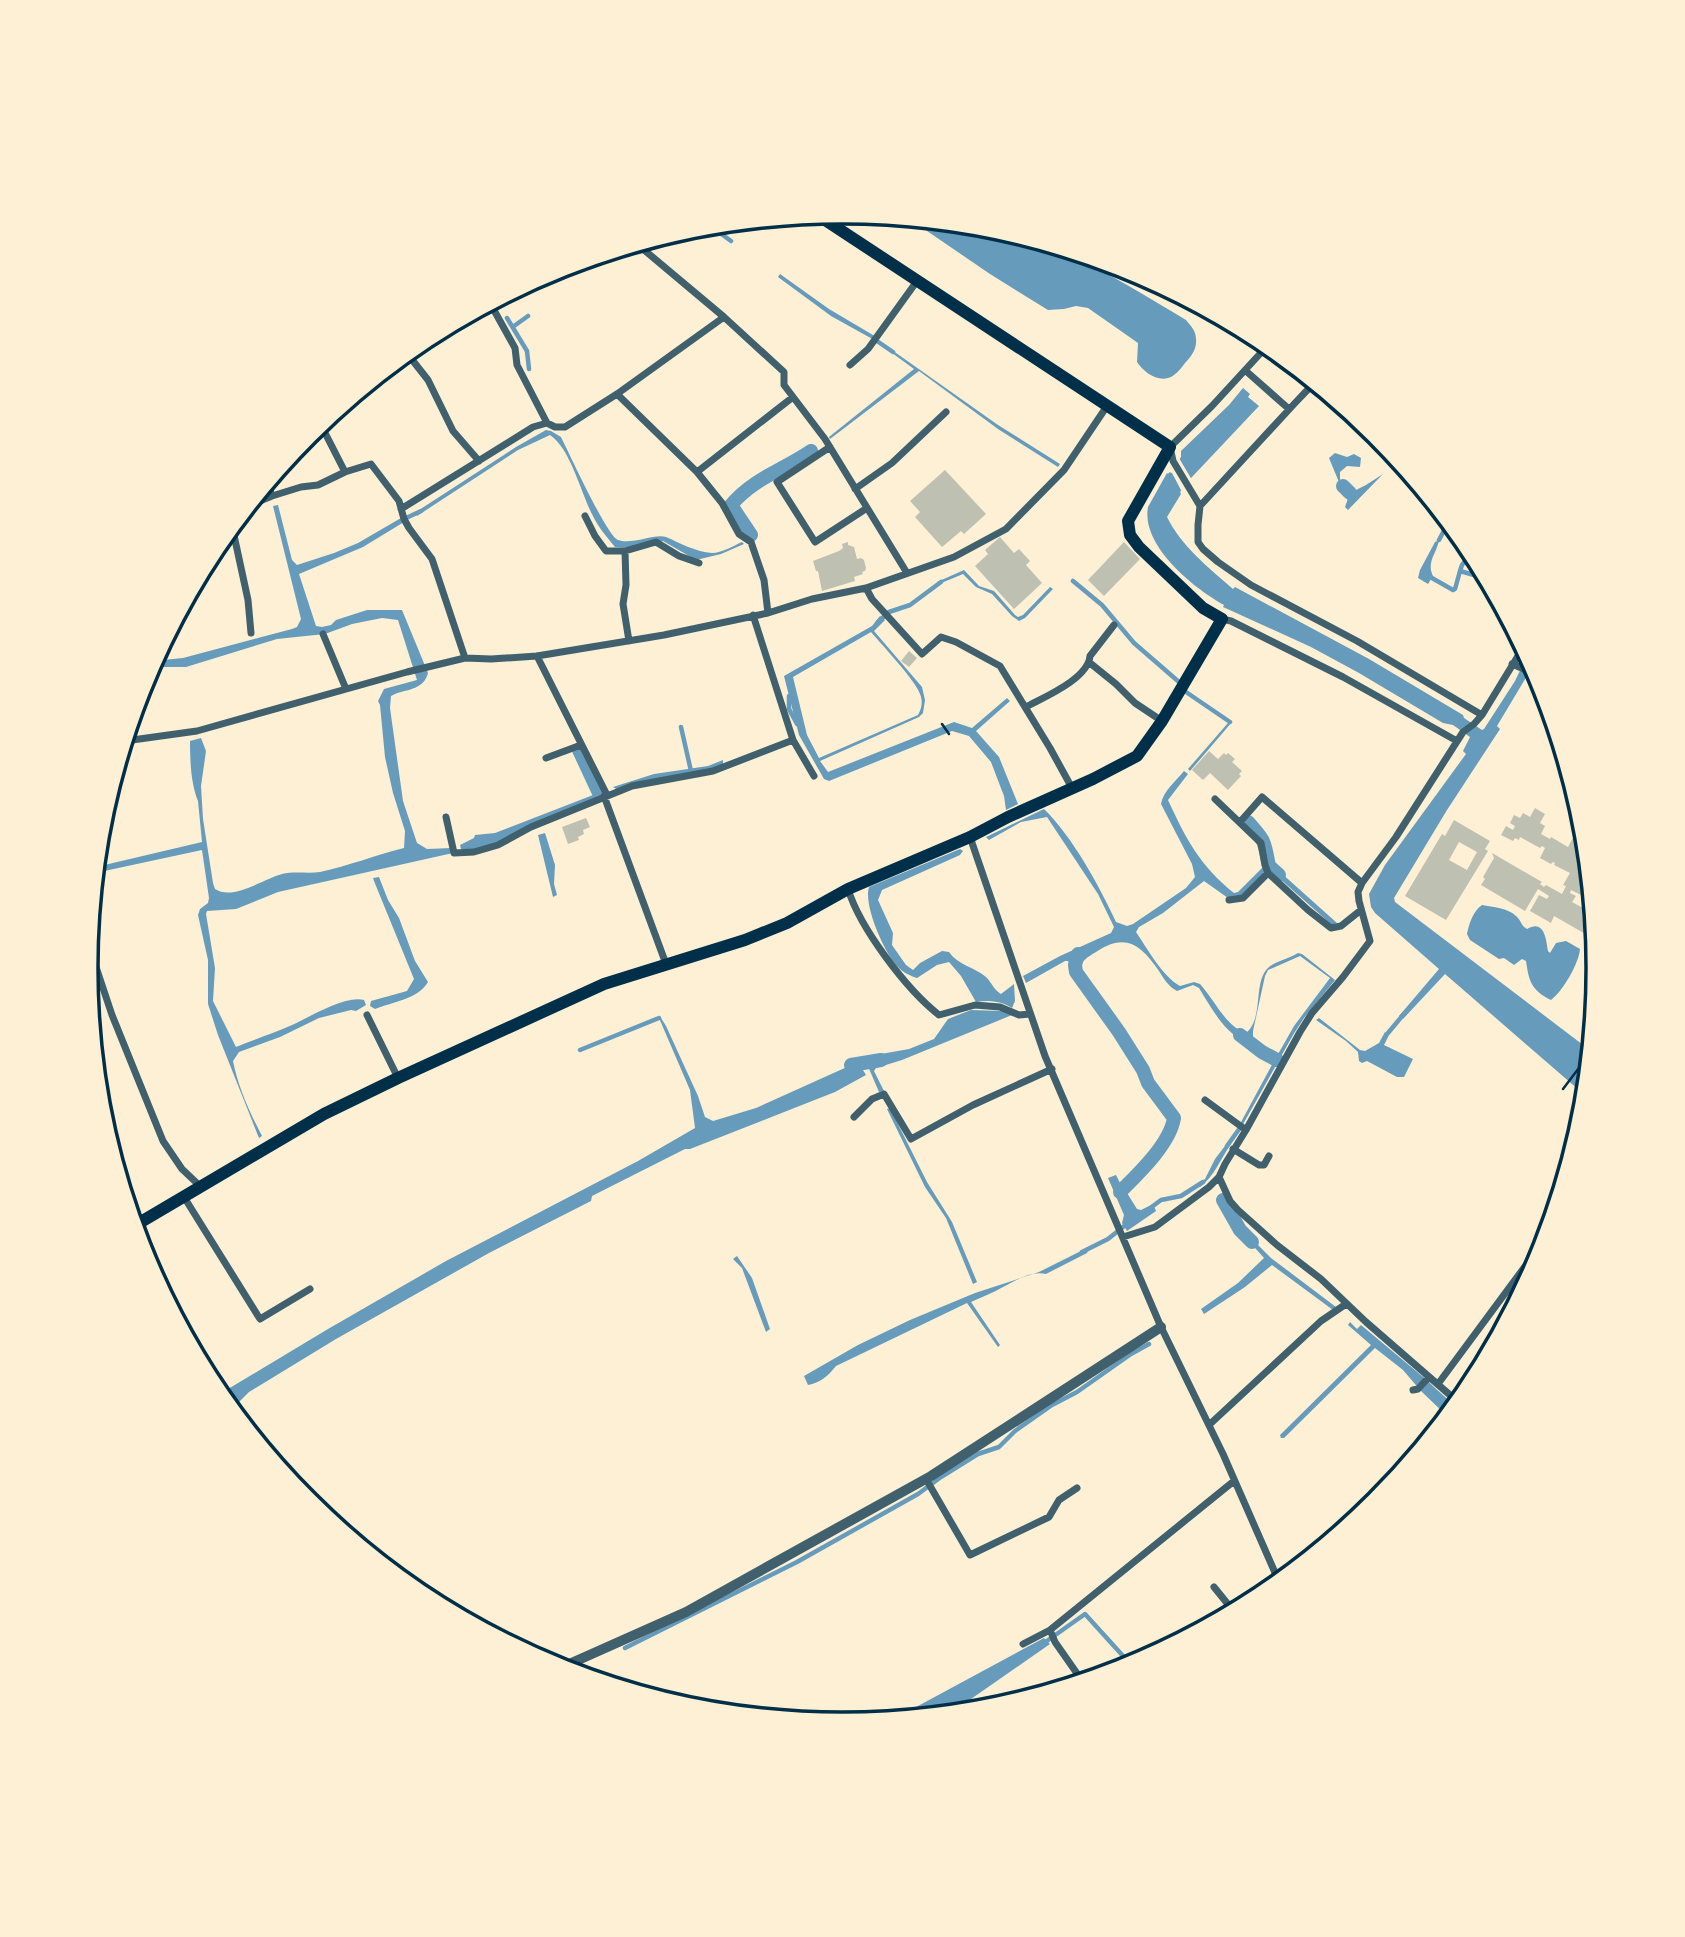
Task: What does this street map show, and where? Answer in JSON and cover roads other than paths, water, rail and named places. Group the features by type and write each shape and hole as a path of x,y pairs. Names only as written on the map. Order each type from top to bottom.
{"main road":[{"path":"143,1221 324,1114 398,1078 604,984 745,940 787,923 848,889 970,837 1072,788 1137,756 1163,721 1222,619 1203,608 1139,547 1130,535 1128,521 1170,447 832,224"}],"street":[{"path":"645,251 724,317 783,372 784,385 827,443 907,573"},
{"path":"850,365 868,349 917,281"},
{"path":"494,311 514,348 517,365 547,423 555,427 565,427 617,394 724,317"},
{"path":"1200,506 1173,461 1170,447 1261,353"},
{"path":"413,360 428,380 453,431 479,461"},
{"path":"1246,370 1289,409"},
{"path":"1309,389 1200,506 1198,542 1218,562 1251,585 1356,641 1482,715"},
{"path":"617,394 697,472 722,503 742,536 751,542 764,580 768,612"},
{"path":"697,472 793,397"},
{"path":"135,740 197,731 465,658 537,656 629,641 866,588 954,557 1010,526 1064,470 1107,406"},
{"path":"855,489 892,463 946,412"},
{"path":"403,514 479,461 533,427 547,423"},
{"path":"325,433 345,472"},
{"path":"827,443 777,482 815,542 867,508"},
{"path":"266,499 301,487 318,485 345,472 371,464 399,501 403,514 432,559 465,658"},
{"path":"585,516 606,551 625,551 656,542 699,564"},
{"path":"235,539 248,600 251,632"},
{"path":"625,551 624,604 629,641"},
{"path":"866,588 872,600 922,654 941,637 956,642 1000,666 1072,788"},
{"path":"753,615 791,734 814,776"},
{"path":"1222,619 1343,677 1457,741"},
{"path":"1026,707 1078,677 1114,625"},
{"path":"323,634 346,689"},
{"path":"537,656 601,785 666,964"},
{"path":"1122,1235 1155,1227 1219,1177 1311,1014 1370,941 1358,892 1362,883 1396,837 1457,741 1482,715 1519,659"},
{"path":"1090,663 1135,703 1163,721"},
{"path":"1516,666 1523,669"},
{"path":"446,817 454,853 474,852 498,845 531,827 605,795 632,786 713,771 791,734"},
{"path":"546,758 581,745"},
{"path":"1240,822 1262,797 1362,883"},
{"path":"1215,799 1261,843 1266,870 1331,928 1340,926 1361,910"},
{"path":"970,837 1030,1014 1052,1069 1161,1327 1209,1425 1275,1574"},
{"path":"1229,900 1243,898 1266,870"},
{"path":"848,889 853,904 877,946 911,988 939,1015 975,1005 1004,1008 1019,1015 1030,1014"},
{"path":"98,974 112,1015 163,1140 181,1169 201,1187"},
{"path":"367,1015 398,1078"},
{"path":"854,1117 872,1099 884,1094 911,1139 972,1105 1052,1069"},
{"path":"1205,1100 1246,1130"},
{"path":"1233,1149 1259,1165 1264,1165 1269,1156"},
{"path":"1219,1177 1230,1201 1238,1210 1321,1279 1451,1397"},
{"path":"184,1196 260,1319 310,1289"},
{"path":"1438,1384 1523,1270"},
{"path":"1209,1425 1321,1321 1346,1304"},
{"path":"574,1662 687,1612 926,1479 1161,1327"},
{"path":"1415,1389 1428,1378"},
{"path":"926,1479 970,1555 1049,1517 1059,1500 1077,1488"},
{"path":"1023,1644 1050,1630 1234,1481"},
{"path":"1214,1587 1228,1605"},
{"path":"1050,1630 1055,1642 1078,1674"}],"water":[{"path":"924,229 988,238 1035,249 1100,271 1186,320 1196,336 1194,352 1174,375 1158,378 1144,370 1137,362 1138,343 1088,308 1076,306 1048,310"},
{"path":"780,274 829,309 878,338 876,341 831,316 778,277"},
{"path":"889,348 998,425 1060,464 1058,467 998,429 919,371 830,439 829,437 914,369 888,350"},
{"path":"1243,388 1250,394 1248,397 1259,406 1192,477 1180,492 1167,517 1180,538 1205,565 1233,589 1235,587 1369,659 1463,715 1482,730 1522,666 1527,676 1497,726 1500,729 1394,898 1395,902 1583,1045 1577,1089 1445,974 1403,1019 1399,1016 1439,969 1375,913 1369,894 1385,865 1466,754 1463,751 1470,737 1311,647 1223,607 1224,605 1198,588 1172,564 1153,536 1148,522 1148,507 1167,473 1181,457 1181,451"},
{"path":"546,430 561,437 597,510 618,540 630,541 661,536 712,553 724,551 742,542 744,544 721,554 696,560 663,541 630,548 615,547 595,520 564,450 550,435 518,450 417,516 416,512"},
{"path":"1335,453 1347,457 1354,454 1361,458 1360,467 1347,466 1340,472 1340,481 1344,485 1341,487 1329,458"},
{"path":"1383,474 1348,510 1345,507 1350,493"},
{"path":"278,505 292,560 297,565 358,543 401,518 404,522 363,547 299,574 316,626 331,625 336,620 367,610 402,610 428,673 423,682 415,688 391,696 390,708 403,801 417,843 427,849 452,848 453,853 278,892 236,909 207,911 215,968 213,1001 236,1047 347,1001 364,1000 366,1005 356,1011 319,1018 280,1037 239,1052 233,1061 235,1071 262,1136 259,1138 208,1004 208,960 198,915 209,898 202,850 104,871 105,865 202,842 190,749 190,741 201,738 206,751 201,786 203,819 215,889 222,892 239,891 282,874 320,872 404,848 405,831 385,757 378,701 384,689 417,680 398,620 382,618 352,624 325,634 277,639 186,667 163,667 166,660 183,658 297,627 301,619 273,506"},
{"path":"1439,540 1431,562 1433,576 1428,584 1418,578 1420,570 1435,542"},
{"path":"964,570 979,586 994,591 1018,617 1050,587 1053,589 1019,621 992,594 976,587 963,574 939,584 937,582"},
{"path":"880,616 885,620 874,631 922,687 925,700 923,713 820,761 828,772 954,722 972,728 1007,698 1010,701 976,731 999,757 1018,804 1006,810 1004,796 991,762 969,736 952,731 829,781 824,779 799,735 784,676 872,626","holes":["871,632 917,688 922,699 918,715 819,758 807,735 793,677"]},
{"path":"1228,720 1232,722 1190,771 1188,769"},
{"path":"723,760 723,766 618,790 613,787 654,774 708,766"},
{"path":"1184,771 1188,774 1168,800 1195,851 1222,883 1234,893 1238,892 1270,863 1337,923 1332,925 1270,870 1240,897 1228,898 1204,881 1163,913 1139,927 1136,932 1156,962 1174,982 1180,986 1194,982 1200,984 1226,1019 1246,1033 1255,1019 1263,976 1267,969 1274,964 1298,953 1302,954 1335,980 1293,1035 1242,1126 1240,1124 1276,1061 1275,1057 1294,1026 1330,978 1300,956 1268,970 1253,1031 1254,1049 1224,1025 1199,988 1193,985 1177,991 1166,982 1146,954 1132,944 1124,942 1107,946 1085,960 1079,971 1074,973 1068,961 1065,961 1026,983 1023,976 1111,933 1114,927 1098,894 1047,817 1021,822 989,840 986,837 1044,809 1065,833 1084,862 1116,922 1127,926 1133,924 1186,888 1195,877 1192,864 1161,804 1167,790"},
{"path":"606,790 607,793 501,844 468,851 461,849 460,845 475,835 495,833"},
{"path":"545,833 555,865 554,884 557,895 553,897 538,835"},
{"path":"960,849 963,851 960,855 882,890 878,900 893,933 892,945 906,965 913,970 942,951 949,952 957,960 986,977 1001,994 1014,984 1015,1001 1012,1008 994,1002 976,1002 961,976 949,962 937,965 917,978 904,972 887,952 872,917 869,887"},
{"path":"379,877 399,918 415,961 428,982 412,996 375,1009 370,1006 371,1001 407,991 414,979 373,878"},
{"path":"1482,905 1513,913 1527,929 1537,926 1541,928 1550,953 1556,943 1566,941 1580,949 1570,976 1551,1000 1532,984 1526,961 1522,959 1514,965 1504,958 1499,959 1470,940 1467,934 1470,922"},
{"path":"971,1010 1002,1011 1012,1015 876,1068 874,1071 884,1091 879,1092 864,1057 909,1049 934,1039 948,1019"},
{"path":"659,1018 666,1026 705,1117 713,1121 756,1108 858,1062 866,1075 835,1092 685,1149 592,1196 591,1201 489,1253 336,1339 249,1392 238,1403 228,1389 446,1261 638,1161 695,1128 690,1090"},
{"path":"1319,1018 1360,1050 1365,1051 1379,1043 1385,1032 1389,1035 1384,1045 1413,1059 1404,1077 1397,1077 1367,1061 1359,1061 1358,1052 1316,1020"},
{"path":"890,1108 927,1182 952,1222 977,1282 973,1284 946,1218 925,1187 887,1109"},
{"path":"1228,1142 1231,1144 1217,1167 1200,1187 1198,1184 1205,1179"},
{"path":"1116,1175 1120,1183 1131,1179 1133,1183 1127,1193 1137,1209 1141,1210 1153,1204 1156,1211 1127,1231 1122,1223 1124,1215 1108,1178"},
{"path":"1242,1229 1271,1258 1336,1307 1333,1310 1272,1265 1204,1314 1201,1309 1238,1283 1264,1258 1240,1231"},
{"path":"1085,1249 1088,1250 1087,1253 1046,1274 1034,1274"},
{"path":"737,1256 752,1278 770,1329 766,1332 742,1268 733,1259"},
{"path":"1020,1278 971,1302 1000,1345 998,1347 967,1303 836,1366 824,1378 808,1385 804,1376 858,1345 975,1293"},
{"path":"1350,1322 1357,1329 1361,1325 1449,1400 1441,1411 1403,1370 1375,1348 1281,1438 1280,1435 1371,1345 1348,1325"},
{"path":"1044,1638 1050,1644 966,1703 912,1709"}],"waterway":[{"path":"721,234 731,241"},
{"path":"514,326 528,316"},
{"path":"507,318 527,351 529,369"},
{"path":"874,339 893,352"},
{"path":"751,535 731,505 759,481 811,451"},
{"path":"1343,486 1350,493"},
{"path":"404,519 421,511"},
{"path":"1439,540 1444,530"},
{"path":"1460,571 1465,560"},
{"path":"1432,578 1453,590 1460,571 1474,575"},
{"path":"1073,581 1102,605 1134,643 1179,682 1186,692 1230,722"},
{"path":"878,622 889,612 910,605 941,582"},
{"path":"789,696 789,709 797,724"},
{"path":"681,727 691,771"},
{"path":"579,750 600,795"},
{"path":"1248,822 1263,842 1269,866 1279,875"},
{"path":"1078,954 1076,972 1119,1032 1148,1083 1174,1118 1160,1148 1120,1192"},
{"path":"1388,1033 1403,1015"},
{"path":"580,1050 659,1018"},
{"path":"1240,1035 1277,1060"},
{"path":"851,1065 881,1060"},
{"path":"1227,1146 1242,1125"},
{"path":"1149,1209 1161,1200 1181,1196 1203,1182"},
{"path":"1223,1200 1240,1230 1252,1242"},
{"path":"1082,1252 1108,1239 1128,1223"},
{"path":"625,1648 797,1562 918,1494 978,1454 999,1447 1015,1431 1052,1405 1077,1392 1149,1344"},
{"path":"1044,1643 1085,1614 1124,1657"}]}
